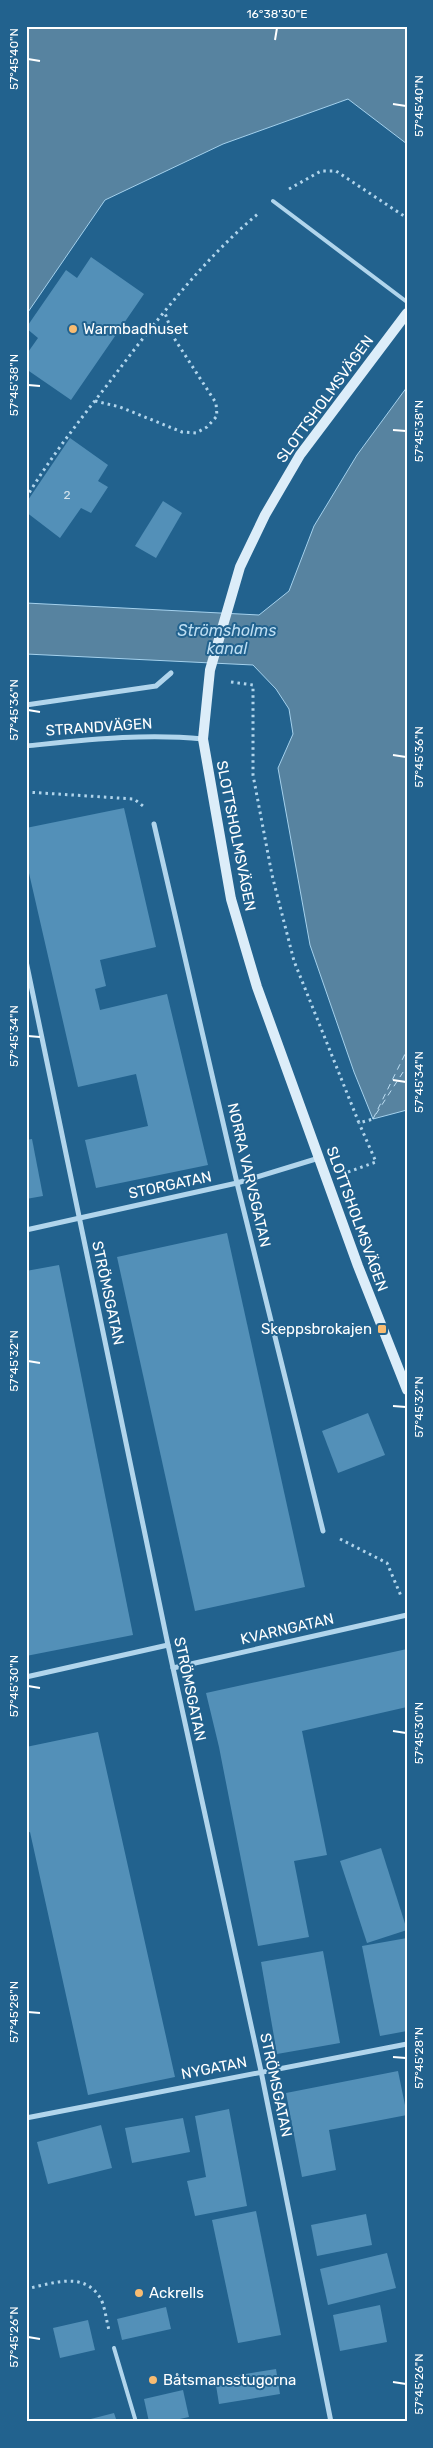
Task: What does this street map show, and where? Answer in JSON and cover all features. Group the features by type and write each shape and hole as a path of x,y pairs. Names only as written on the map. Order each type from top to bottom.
{"street":[{"name":"SLOTTSHOLMSVÄGEN","path":"407,313 300,455 265,516 240,567 209,674 203,739 231,899 257,987 318,1158 407,1390"},
{"path":"26,705 156,686 170,673"},
{"name":"STRANDVÄGEN","path":"26,746 129,735 166,735 203,739"},
{"name":"NORRA VARVSGATAN","path":"154,824 237,1183 323,1531"},
{"name":"STRÖMSGATAN","path":"26,962 168,1645 261,2072 330,2422"},
{"name":"STORGATAN","path":"26,1230 237,1183 318,1158"},
{"name":"KVARNGATAN","path":"173,1668 407,1615"},
{"path":"26,1677 168,1645"},
{"name":"NYGATAN","path":"26,2118 407,2044"}],"lane":[{"path":"273,201 407,302"},
{"path":"114,2348 136,2422"}],"path":[{"path":"26,498 45,466 95,401 164,312 174,338 216,404 216,416 207,427 196,433 182,432 120,407 95,401"},
{"path":"209,674 253,685 253,775 272,875 294,961 376,1162 327,1180"},
{"path":"26,792 134,799 143,806 154,824"},
{"path":"359,1123 373,1119"},
{"path":"323,1531 387,1563 404,1602"},
{"path":"26,2289 69,2280 85,2283 100,2297 114,2348"}],"water":[{"path":"26,26 407,26 407,144 348,99 223,144 105,200 26,315"},
{"name":"Strömsholms kanal","path":"407,387 407,1110 373,1119 354,1072 310,945 278,768 293,734 289,709 276,689 253,665 26,654 26,603 259,615 289,591 314,526 357,455"}],"building":[{"name":"Warmbadhuset","path":"91,257 144,294 71,400 26,369 26,355 38,338 26,328 66,270 77,278"},
{"path":"70,438 108,465 98,481 108,487 91,513 81,508 60,538 26,512 26,503"},
{"path":"163,501 182,513 156,558 135,546"},
{"path":"124,808 156,947 100,960 106,986 95,989 100,1010 167,994 208,1165 96,1188 85,1140 148,1126 136,1074 78,1087 26,860 26,828"},
{"path":"32,1139 43,1196 26,1199 26,1140"},
{"path":"227,1233 305,1587 195,1611 117,1257"},
{"path":"59,1265 133,1635 26,1656 26,1271"},
{"path":"368,1413 385,1455 338,1473 322,1431"},
{"path":"407,1649 407,1707 302,1731 327,1855 294,1861 309,1937 258,1946 219,1747 206,1693"},
{"path":"98,1732 175,2077 88,2095 30,1832 26,1833 26,1747"},
{"path":"381,1848 407,1930 367,1943 340,1861"},
{"path":"407,1938 407,2031 380,2036 362,1946"},
{"path":"323,1951 340,2043 277,2054 261,1962"},
{"path":"398,2071 407,2115 329,2130 336,2170 302,2177 286,2093"},
{"path":"229,2109 247,2206 195,2216 187,2181 206,2177 195,2116"},
{"path":"183,2118 190,2152 132,2163 125,2128"},
{"path":"101,2125 112,2168 48,2184 37,2142"},
{"path":"256,2211 281,2335 238,2343 212,2220"},
{"path":"366,2214 372,2245 317,2256 311,2225"},
{"path":"387,2253 396,2288 328,2305 320,2269"},
{"path":"380,2305 387,2342 340,2351 333,2315"},
{"path":"166,2307 171,2329 122,2340 117,2319"},
{"path":"88,2320 95,2350 60,2358 53,2328"},
{"path":"276,2369 280,2394 219,2404 215,2379"},
{"path":"183,2390 189,2417 166,2422 149,2422 144,2399"},
{"path":"114,2413 117,2422 83,2422 83,2421"}],"ferry route":[{"path":"373,1119 407,1050"},
{"path":"376,1114 407,1066"}],"place":[{"name":"Warmbadhuset","path":"73,329"},
{"name":"Skeppsbrokajen","path":"382,1329"},
{"name":"Ackrells","path":"139,2293"},
{"name":"Båtsmansstugorna","path":"153,2380"}]}
